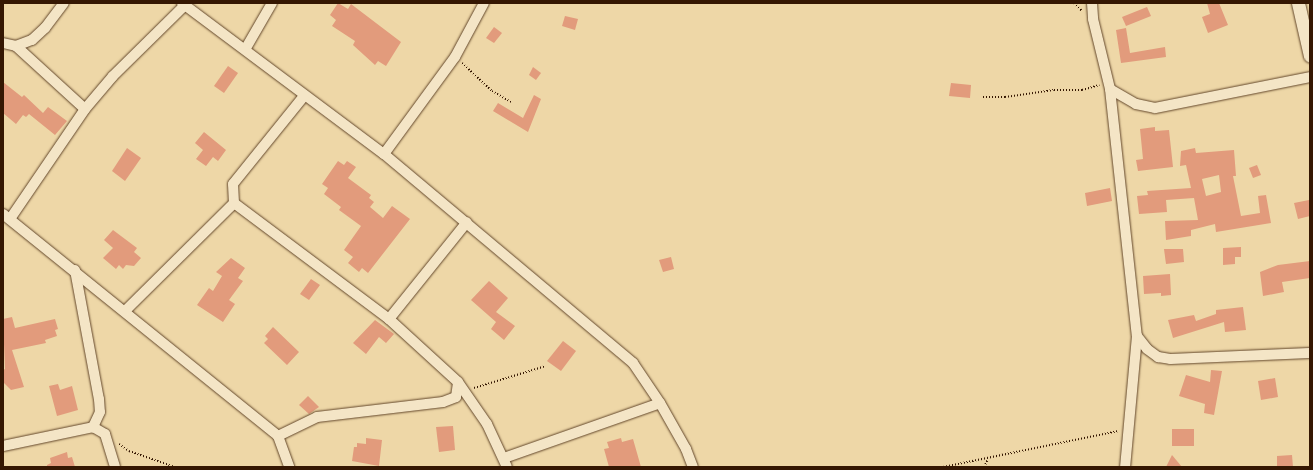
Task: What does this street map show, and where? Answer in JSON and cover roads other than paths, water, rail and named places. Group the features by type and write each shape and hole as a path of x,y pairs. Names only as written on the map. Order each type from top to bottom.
{"main road":[{"path":"1298,3 1310,56"}],"street":[{"path":"16,46 32,40 45,28 64,3"},
{"path":"246,48 272,3"},
{"path":"384,154 455,57 484,3"},
{"path":"1092,3 1093,19 1109,85 1137,336 1127,429 1125,467"},
{"path":"289,467 278,436 7,216 85,109 113,76 184,4 246,48 304,96 384,154 467,222 633,363 660,403 693,467"},
{"path":"3,43 16,46 85,109"},
{"path":"1109,85 1136,104 1155,108 1310,77"},
{"path":"125,311 234,203 233,184 304,96"},
{"path":"234,203 389,319 458,382 487,424 505,463 660,403"},
{"path":"389,319 467,222"},
{"path":"75,270 99,399 100,412 93,427"},
{"path":"1137,336 1147,349 1158,357 1170,359 1310,353"},
{"path":"278,436 317,417 443,402 456,396 458,382"},
{"path":"3,446 93,427 105,434 115,467"}]}
